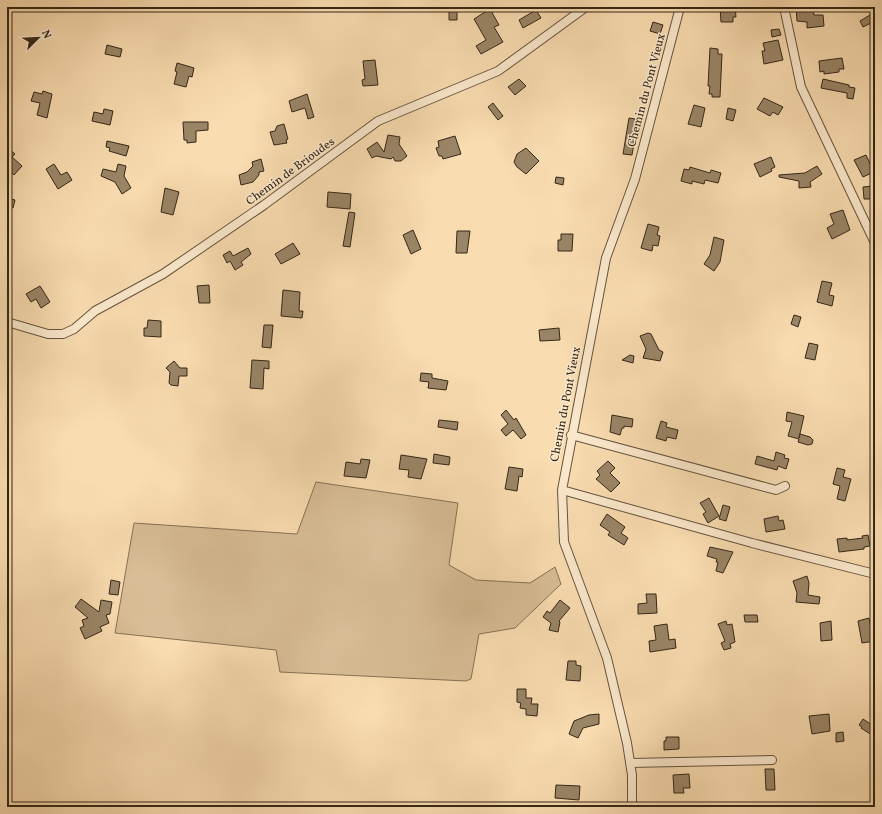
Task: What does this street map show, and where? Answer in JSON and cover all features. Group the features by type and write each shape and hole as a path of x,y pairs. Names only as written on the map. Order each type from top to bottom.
{"street":[{"name":"Chemin de Brioudes","path":"7,322 48,334 63,334 74,329 95,311 163,274 264,205 378,121 498,71 586,7"},
{"name":"Chemin du Pont Vieux","path":"632,807 630,763 627,742 607,658 564,542 562,490 571,435 606,258 635,179 680,7"},
{"path":"784,7 801,87 875,243"},
{"path":"571,435 776,490 786,486"},
{"path":"562,490 752,543 875,574"},
{"path":"630,763 772,760"}],"shaded area":[{"path":"316,482 458,503 449,565 476,580 530,583 555,567 561,584 515,628 479,634 471,679 466,681 280,672 276,650 115,633 134,523 297,534"}],"building":[{"path":"449,7 457,7 457,20 449,20"},
{"path":"720,7 735,7 736,17 733,17 733,22 721,22"},
{"path":"796,7 813,7 814,15 823,15 824,26 807,28 807,22 797,21"},
{"path":"490,9 499,25 494,27 503,42 481,54 476,46 486,40 474,19"},
{"path":"536,10 541,18 523,28 519,20"},
{"path":"875,12 875,33 871,23 863,27 860,21"},
{"path":"653,22 663,25 660,34 650,31"},
{"path":"779,29 781,35 772,37 771,30"},
{"path":"778,40 783,60 764,64 762,51 765,51 763,43"},
{"path":"107,45 122,49 120,57 105,54"},
{"path":"710,48 718,49 718,54 722,54 720,97 712,97 712,94 709,94"},
{"path":"842,58 844,69 839,69 839,72 824,74 824,71 820,72 819,61"},
{"path":"375,60 378,85 363,86 362,80 365,79 363,61"},
{"path":"177,63 194,68 192,77 189,76 186,87 174,84 177,72 175,71"},
{"path":"519,79 526,86 515,95 508,87"},
{"path":"823,79 849,85 849,87 855,88 853,99 847,98 847,93 821,88"},
{"path":"43,91 52,94 47,118 37,115 40,103 31,101 34,92 42,94"},
{"path":"307,94 314,117 308,119 305,108 292,112 289,101"},
{"path":"764,98 783,107 778,115 773,112 770,116 757,109"},
{"path":"493,103 503,116 498,120 488,107"},
{"path":"694,105 705,108 701,127 688,124"},
{"path":"728,108 736,110 733,121 726,119"},
{"path":"104,109 113,111 110,125 92,121 94,112 103,114"},
{"path":"629,118 641,120 638,138 635,137 632,155 623,154"},
{"path":"183,122 208,122 208,130 196,131 196,142 187,143 187,140 184,140"},
{"path":"284,124 288,139 286,140 287,143 274,145 270,132 275,131 277,126"},
{"path":"388,135 400,137 399,144 407,156 401,161 395,161 393,157 391,159 376,156 372,158 367,149 377,142 384,152"},
{"path":"455,136 461,154 443,159 442,156 439,156 436,148 439,147 438,141"},
{"path":"107,141 129,146 126,156 109,151 110,148 106,147"},
{"path":"7,147 15,154 12,157 22,166 14,175 7,168"},
{"path":"526,148 539,161 526,174 517,167 514,162 517,154"},
{"path":"866,155 874,172 863,177 854,160"},
{"path":"771,157 775,167 771,169 772,171 760,177 754,164"},
{"path":"261,159 264,171 259,172 259,175 253,182 241,185 239,175 247,172 253,166 252,162"},
{"path":"54,164 61,175 67,172 72,180 58,189 46,169"},
{"path":"118,164 126,166 124,176 131,188 122,194 115,182 101,176 103,169 116,172"},
{"path":"817,166 822,174 810,182 811,187 799,188 799,181 779,177 779,175 805,173"},
{"path":"690,167 710,173 711,170 721,173 718,183 705,180 704,184 692,181 692,184 681,181 684,169 689,170"},
{"path":"556,177 564,178 563,185 555,183"},
{"path":"873,186 874,199 864,199 863,187"},
{"path":"165,188 179,192 173,215 161,212"},
{"path":"328,192 351,194 350,209 327,207"},
{"path":"7,198 15,200 13,208 7,206"},
{"path":"843,210 850,230 832,239 827,228 834,224 830,214"},
{"path":"349,212 355,213 350,247 343,246"},
{"path":"648,224 659,227 657,235 660,236 658,246 653,245 652,251 641,248"},
{"path":"413,230 421,249 411,254 403,235"},
{"path":"457,231 470,231 467,253 456,253"},
{"path":"561,234 573,234 572,251 558,251 558,240 561,240"},
{"path":"714,237 724,240 720,262 714,271 704,264 710,255"},
{"path":"293,243 300,254 281,264 275,254"},
{"path":"248,248 251,254 241,262 243,265 235,270 230,261 227,263 223,255 230,251 233,256"},
{"path":"822,281 832,283 829,295 834,296 832,306 817,302"},
{"path":"209,285 210,303 199,303 197,286"},
{"path":"40,286 50,302 41,308 36,299 31,302 26,294"},
{"path":"283,290 300,292 299,311 303,311 302,318 281,316"},
{"path":"794,315 801,317 798,327 791,324"},
{"path":"148,320 161,321 161,337 144,336 144,328 147,328"},
{"path":"264,325 273,325 271,348 262,347"},
{"path":"559,328 560,340 540,341 539,330"},
{"path":"648,333 651,334 659,350 663,352 660,361 643,358 646,349 640,336"},
{"path":"809,343 818,345 815,360 805,358"},
{"path":"630,355 634,356 633,363 622,360"},
{"path":"252,360 269,361 269,369 264,368 263,389 250,388"},
{"path":"174,361 180,368 187,368 187,376 179,376 178,386 171,385 169,383 170,372 166,368"},
{"path":"421,373 432,374 432,378 448,381 446,390 428,388 429,382 420,381"},
{"path":"506,410 514,420 516,418 526,435 521,439 513,430 506,436 501,430 508,424 501,415"},
{"path":"787,412 804,416 799,438 800,434 810,437 813,440 812,444 808,445 798,442 799,439 788,436 792,422 786,421"},
{"path":"612,415 633,419 632,427 624,426 620,435 610,432"},
{"path":"439,420 458,422 457,430 438,427"},
{"path":"661,421 667,423 666,427 678,430 676,439 667,437 666,441 656,438"},
{"path":"776,452 785,455 784,458 789,459 786,469 778,466 777,470 755,464 757,456 774,461"},
{"path":"434,454 450,457 449,465 433,463"},
{"path":"401,455 427,459 421,479 408,477 409,470 399,469"},
{"path":"361,459 370,460 366,478 344,476 346,462 360,464"},
{"path":"608,461 615,468 610,473 620,483 611,492 596,479 600,475 597,471"},
{"path":"509,467 523,469 522,477 519,476 517,491 505,489"},
{"path":"837,468 845,470 843,477 851,479 845,501 837,499 840,486 833,484"},
{"path":"709,498 719,516 708,523 703,514 706,512 700,503"},
{"path":"723,505 730,507 726,521 719,519"},
{"path":"607,514 625,527 621,533 628,538 624,545 608,535 610,532 600,525"},
{"path":"778,516 779,521 783,520 785,529 766,532 764,519"},
{"path":"868,535 870,546 864,547 864,549 839,552 837,539 847,538 847,540 863,538 862,536"},
{"path":"710,547 733,552 723,573 716,571 718,562 716,562 717,559 707,556"},
{"path":"807,576 809,583 808,595 820,597 819,604 796,602 797,593 793,581"},
{"path":"111,580 120,582 118,595 109,594"},
{"path":"646,594 656,594 657,613 638,614 638,604 647,603"},
{"path":"81,599 99,612 101,600 112,602 110,614 106,615 109,623 100,627 102,631 85,639 80,628 84,626 82,620 88,618 75,607"},
{"path":"560,600 570,608 559,621 558,632 549,630 551,623 543,617 547,611 550,613"},
{"path":"744,615 757,615 758,622 745,622"},
{"path":"869,618 870,623 872,622 875,641 862,643 858,621"},
{"path":"726,621 727,625 732,624 735,642 730,644 731,648 724,650 721,643 725,641 718,624"},
{"path":"831,621 832,640 821,641 820,623"},
{"path":"667,624 669,640 675,639 676,648 650,652 649,641 656,640 654,626"},
{"path":"568,661 576,661 576,665 581,666 580,681 566,680"},
{"path":"517,689 526,689 526,698 532,698 531,704 538,704 537,716 526,715 526,709 520,708 521,703 517,702"},
{"path":"599,714 599,724 583,728 578,738 569,734 574,721 589,715"},
{"path":"829,714 830,731 812,734 809,716"},
{"path":"863,719 875,727 875,737 859,725"},
{"path":"843,732 844,741 836,742 836,733"},
{"path":"666,737 679,737 679,749 664,750 664,741 666,741"},
{"path":"765,769 774,769 775,790 766,790"},
{"path":"689,774 690,788 683,788 684,793 674,793 673,775"},
{"path":"556,785 580,786 579,800 555,798"}]}
